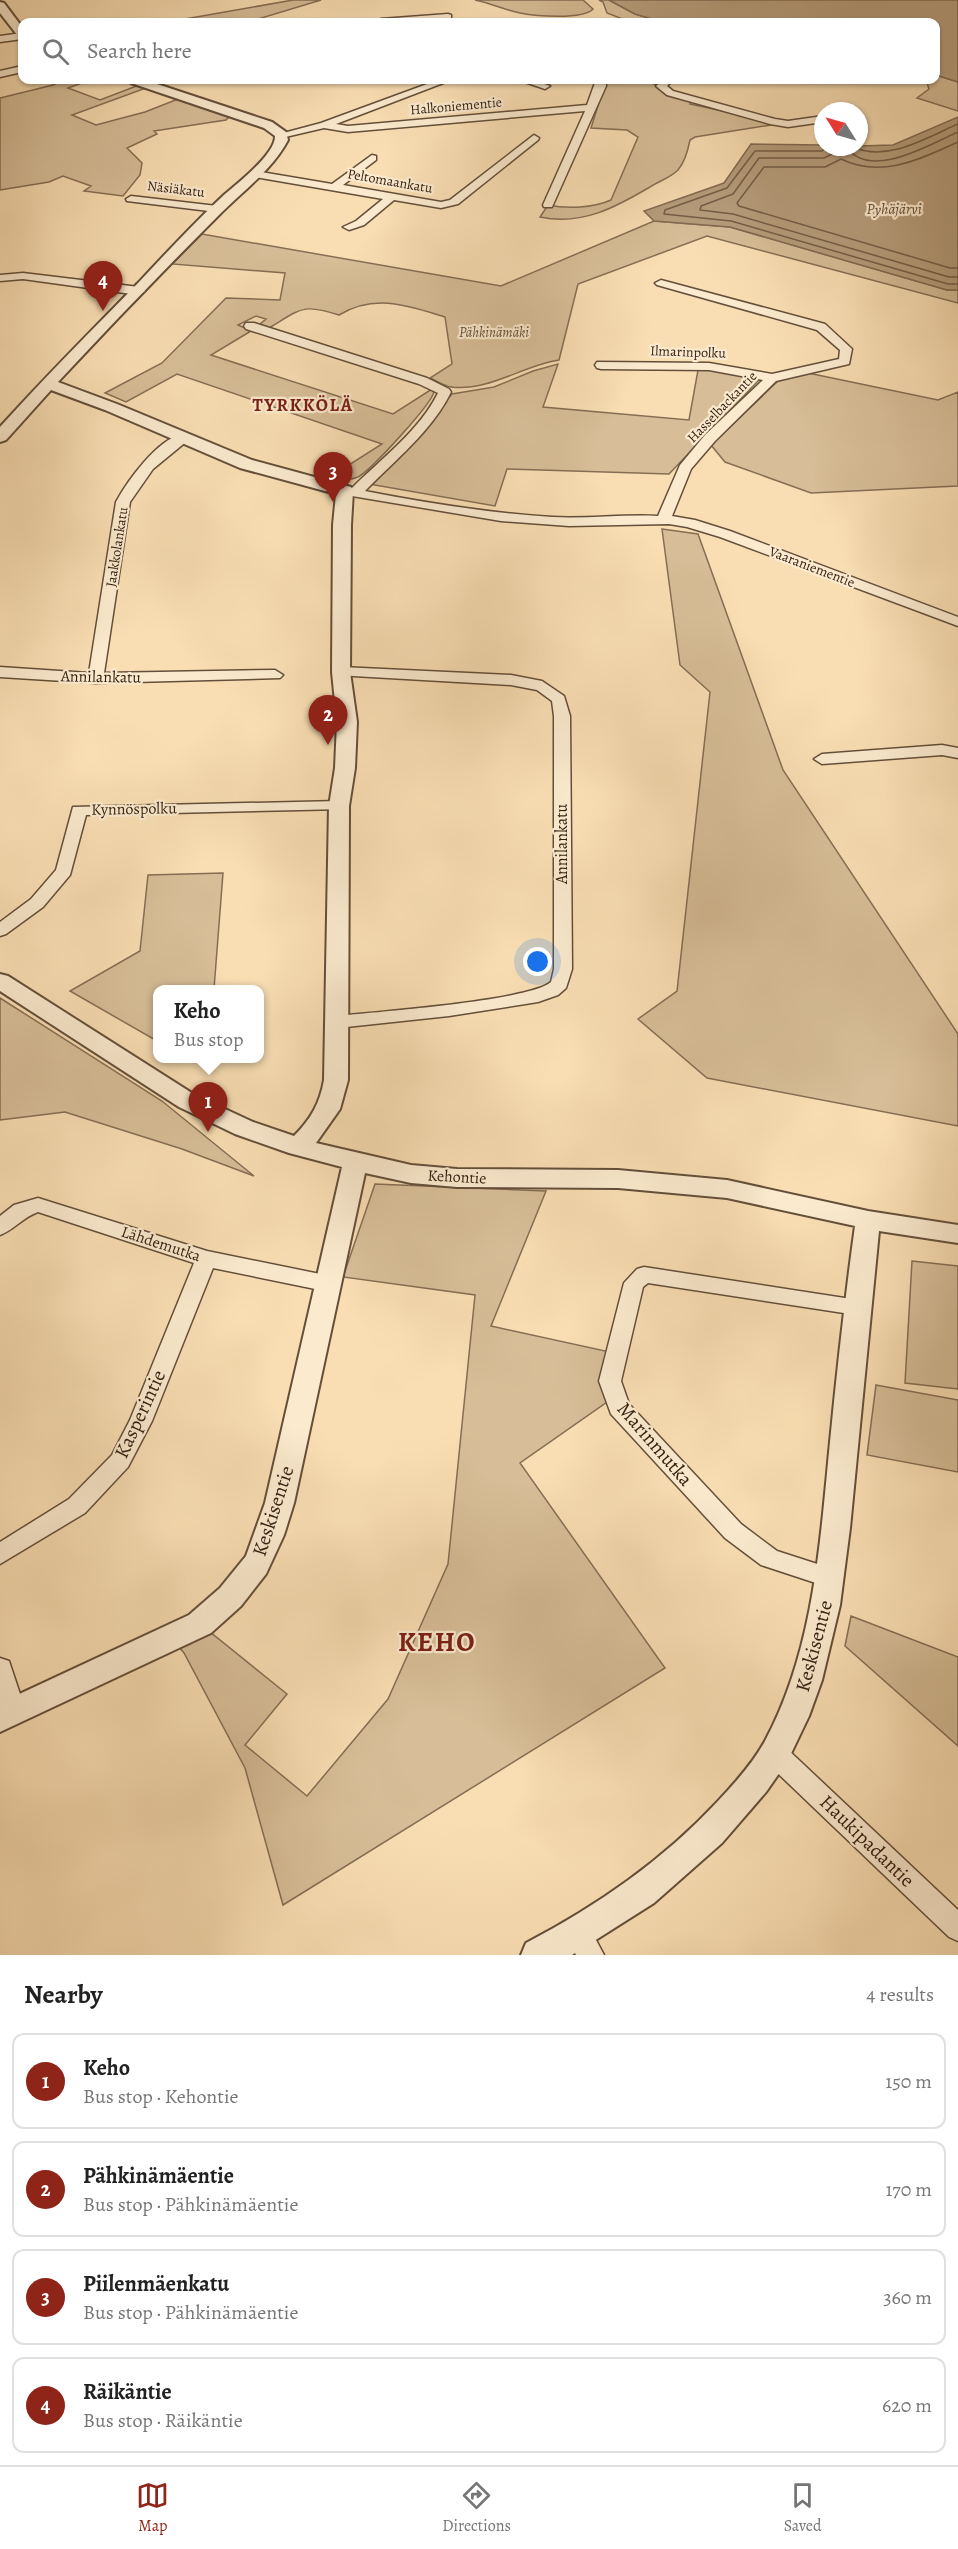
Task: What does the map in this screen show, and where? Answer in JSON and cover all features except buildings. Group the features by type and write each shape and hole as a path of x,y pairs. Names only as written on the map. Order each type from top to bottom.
{"street":[{"path":"0,5 18,30"},
{"path":"435,18 448,17"},
{"path":"0,39 18,36"},
{"path":"0,74 18,70"},
{"path":"153,84 255,120 281,135 324,125 435,84"},
{"path":"538,84 545,86"},
{"path":"548,205 601,84"},
{"path":"663,84 661,86 670,93 774,122 788,124 814,120"},
{"name":"Halkoniementie","path":"324,125 348,129 590,108"},
{"path":"0,437 217,210 255,174 276,151 282,140 281,135"},
{"name":"Peltomaankatu","path":"255,174 391,198 435,204 454,202 534,138"},
{"path":"334,187 372,158"},
{"path":"349,227 360,223 391,198"},
{"name":"Näsiäkatu","path":"131,199 217,210"},
{"path":"0,278 23,276 139,291"},
{"name":"Hasselbackantie","path":"661,283 821,327 846,349 845,362 772,378 710,438 686,468 663,520"},
{"path":"250,326 423,381 445,392 440,403 405,441 350,492 342,525 341,672 346,730 345,768 339,806 335,1093 321,1123 298,1147"},
{"name":"Ilmarinpolku","path":"601,365 704,366 745,370 772,378"},
{"path":"49,384 111,407 246,464 350,492"},
{"name":"Jaakkolankatu","path":"96,678 123,502 129,489 144,472 182,438"},
{"name":"Vaaraniementie","path":"350,492 451,510 520,519 585,522 663,520 686,522 725,534 958,622"},
{"name":"Annilankatu","path":"0,672 96,678 275,675"},
{"name":"Annilankatu","path":"337,1022 449,1010 538,996 552,991 560,984 563,969 562,716 558,699 542,686 511,680 341,672"},
{"path":"822,759 942,750 958,753"},
{"name":"Kynnöspolku","path":"0,930 37,903 64,871 80,810 339,806"},
{"name":"Kehontie","path":"0,981 187,1101 234,1124 298,1147 411,1174 457,1178 618,1179 727,1188 868,1220 958,1234"},
{"name":"Keskisentie","path":"7,1715 200,1624 225,1603 255,1565 268,1541 282,1491 330,1284 355,1162"},
{"name":"Lähdemutka","path":"0,1227 21,1210 38,1205 206,1259 330,1284"},
{"name":"Keskisentie","path":"538,1955 585,1944 631,1902 678,1864 748,1792 775,1754 801,1699 817,1644 831,1578 857,1307 868,1220"},
{"name":"Kasperintie","path":"0,1554 77,1506 120,1461 141,1421 206,1259"},
{"name":"Marinmutka","path":"831,1578 770,1558 733,1531 619,1408 610,1381 634,1283 644,1275 857,1307"},
{"path":"0,1669 7,1715"},
{"name":"Haukipadantie","path":"775,1754 958,1928"}],"green space":[{"path":"293,0 321,0 261,18 191,18"},
{"path":"475,0 583,0 593,9 579,15 536,15 514,12"},
{"path":"599,0 609,0 635,14 648,18 620,18 607,13 603,2"},
{"path":"940,76 958,82 958,111 917,98 929,89 927,84 940,84"},
{"path":"79,84 68,88 100,100 139,85 146,88 72,115 96,125 145,112 178,99 230,116 226,120 154,131 157,134 127,148 142,163 140,175 123,196 84,191 91,186 63,176 49,182 0,190 0,98 53,85"},
{"path":"605,84 654,84 694,99 690,104 774,122 771,125 695,137 690,140 684,160 675,173 611,208 570,219 540,217 548,205 580,207 611,200 638,137 627,130 591,128"},
{"name":"Pähkinämäki","path":"654,221 730,227 947,290 958,290 958,303 707,236 578,284 559,360 479,386 451,387 430,378 452,364 445,317 418,309 379,303 352,308 339,315 309,309 295,312 269,328 259,325 266,319 256,316 238,325 251,331 211,355 393,414 432,389 434,391 424,408 387,450 365,472 351,479 330,477 382,444 177,374 126,402 105,393 162,363 226,298 280,300 285,273 172,264 202,234 501,286"},
{"path":"558,364 543,407 689,420 698,370 737,371 759,380 669,474 507,469 495,506 369,484 452,394 494,387 533,371"},
{"path":"808,373 938,400 958,392 958,486 811,493 725,462 711,445 778,381"},
{"path":"662,529 698,534 783,770 958,1034 958,1126 707,1078 638,1019 677,991 710,692 680,665"},
{"path":"223,873 214,985 153,985 153,1039 70,991 140,951 148,875"},
{"path":"0,998 162,1101 254,1176 182,1149 65,1112 0,1120"},
{"path":"375,1184 546,1191 491,1326 610,1352 607,1402 520,1463 665,1668 283,1905 245,1768 184,1653 172,1639 200,1624 287,1694 245,1745 307,1796 388,1699 448,1564 475,1295 343,1277"},
{"path":"912,1261 958,1266 958,1389 905,1383"},
{"path":"876,1385 958,1400 958,1472 867,1455"},
{"path":"851,1616 958,1657 958,1746 845,1646"}],"water":[{"path":"609,0 958,0 958,82 940,76 940,18 648,18 635,14"},
{"name":"Pyhäjärvi","path":"958,117 958,290 947,290 730,227 654,221 644,211 724,183 751,144 814,145 814,156 868,156 868,146 893,145"}],"place":[{"name":"Räikäntie","path":"103,311"},
{"name":"Piilenmäenkatu","path":"333,502"},
{"name":"Pähkinämäentie","path":"328,745"},
{"name":"Keho","path":"208,1132"}],"district":[{"name":"TYRKKÖLÄ","path":"303,405"},
{"name":"KEHO","path":"437,1642"}]}
